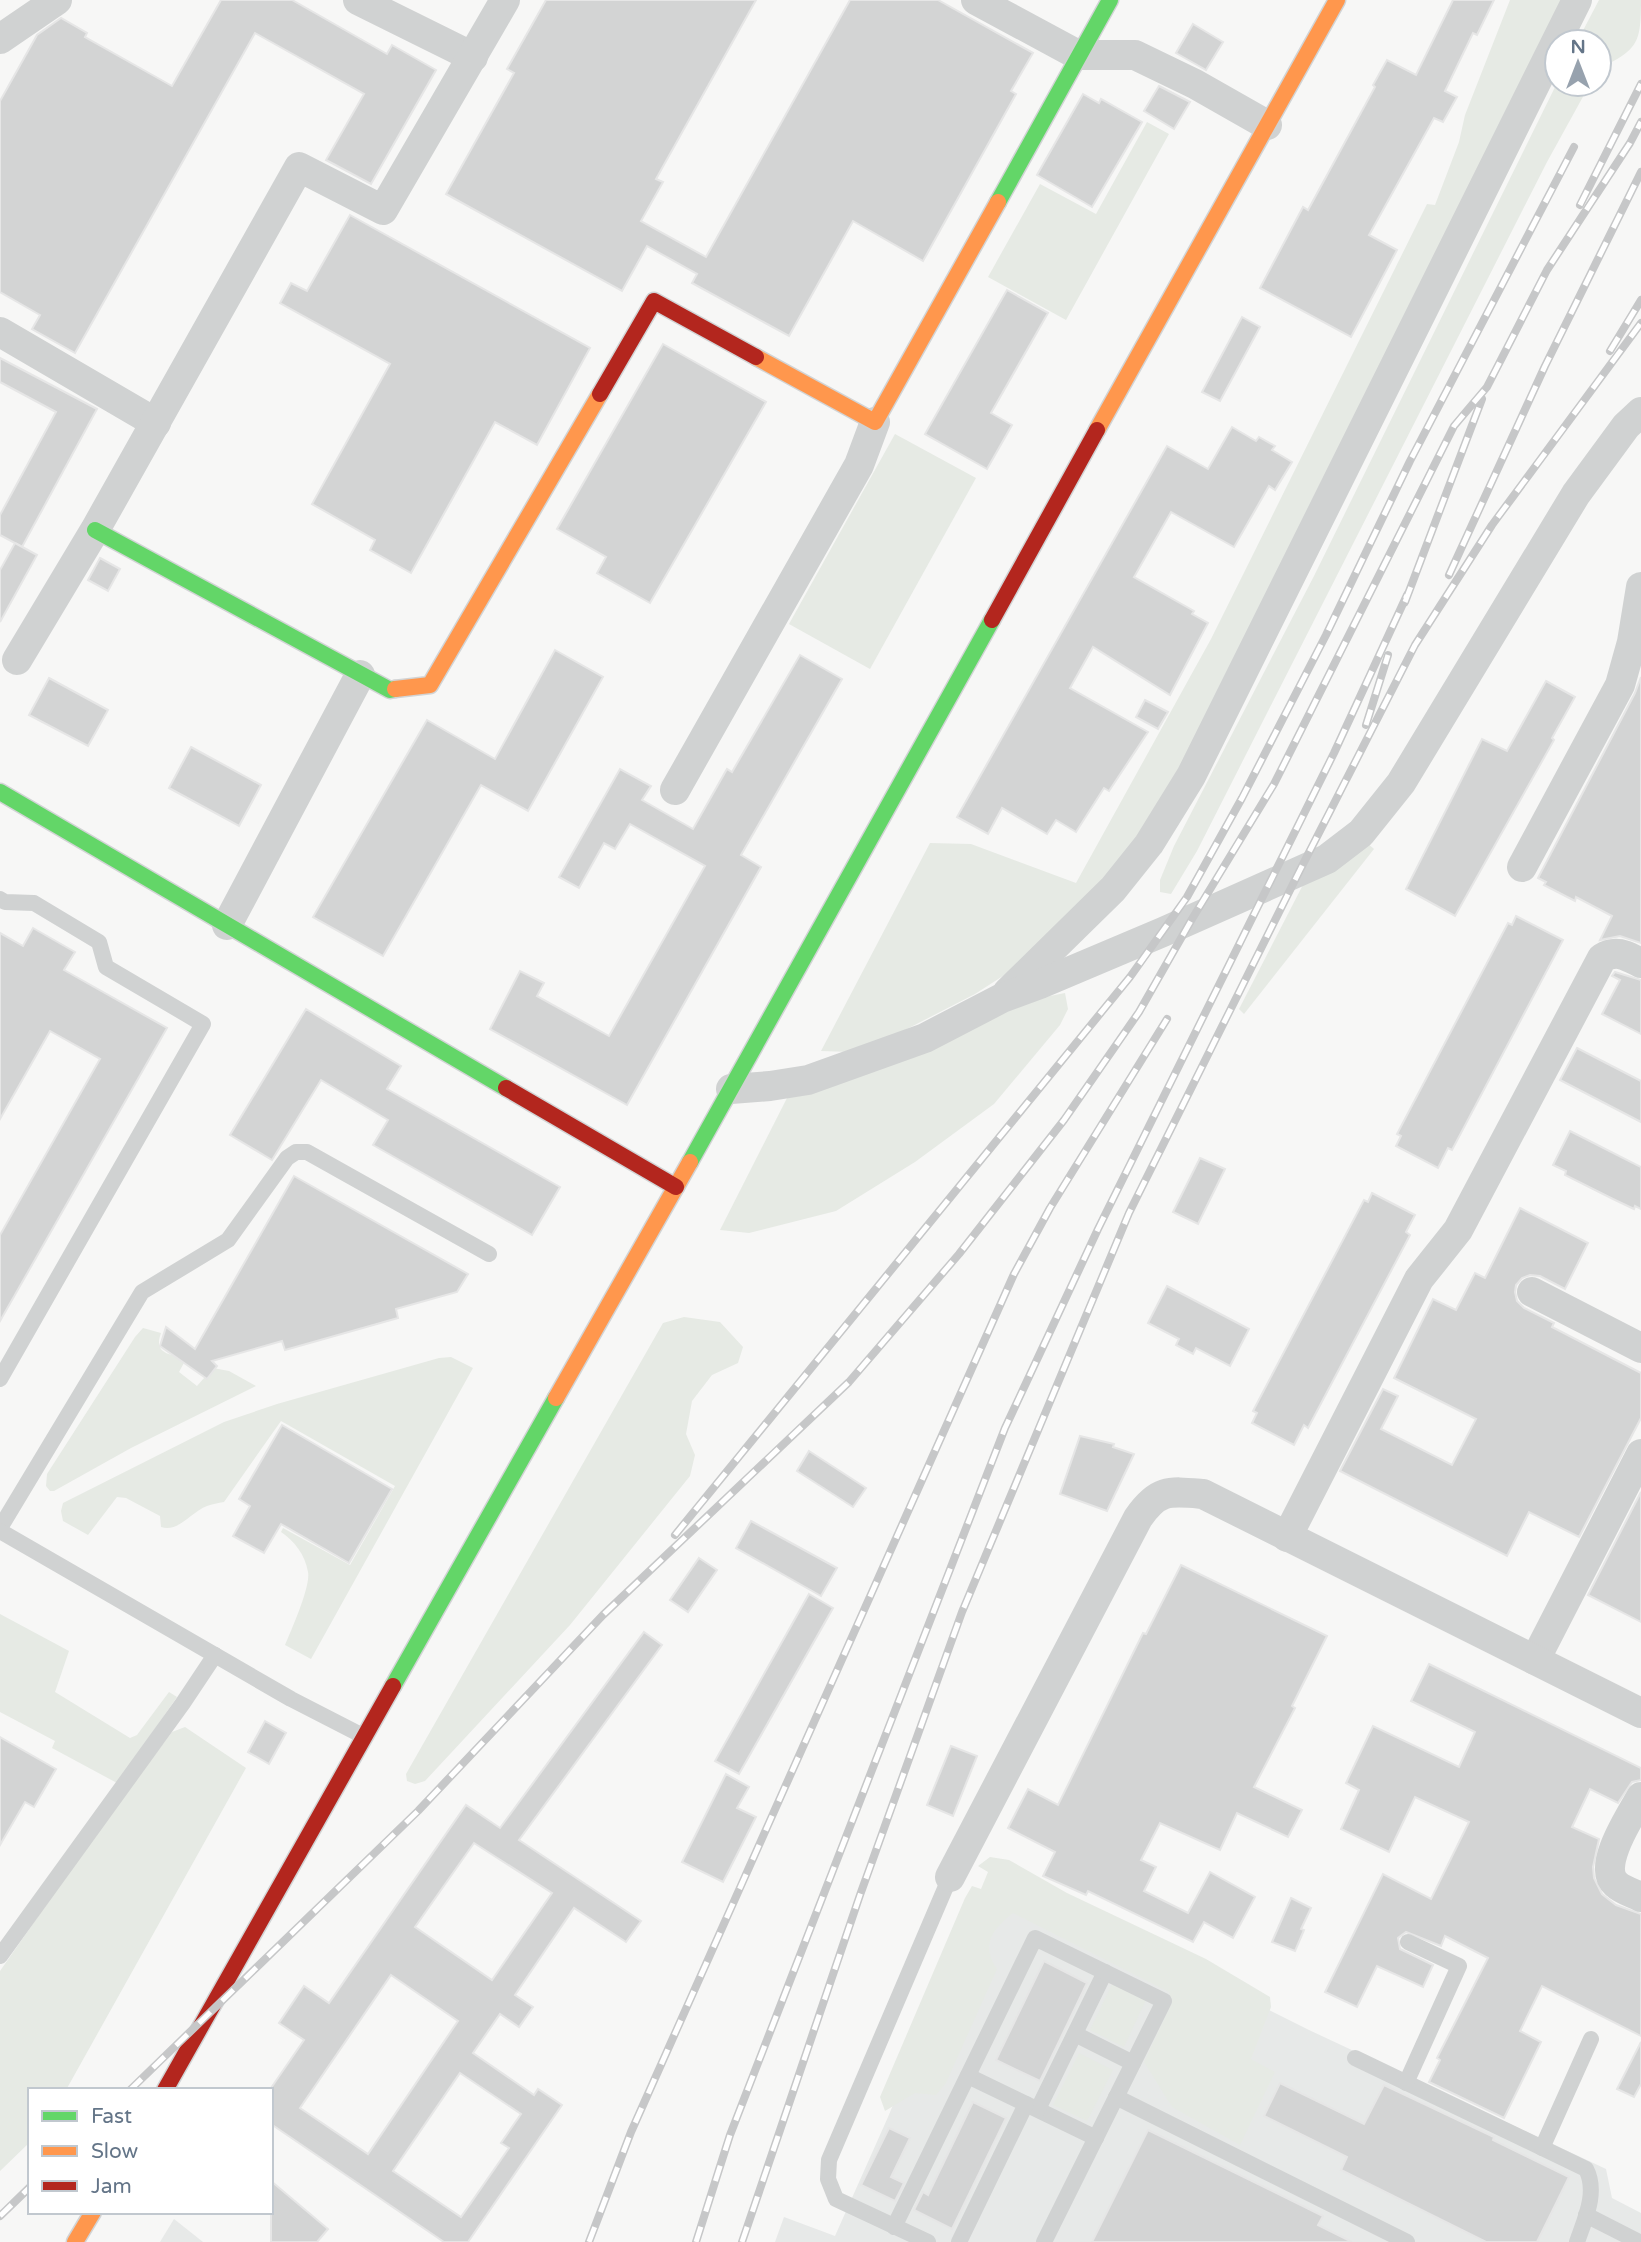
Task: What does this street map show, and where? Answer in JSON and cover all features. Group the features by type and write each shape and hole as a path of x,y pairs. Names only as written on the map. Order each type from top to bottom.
{"main road":[{"path":"95,530 390,690 430,685 654,301 875,422 1110,0"},
{"path":"166,2088 731,1089 1337,0"},
{"path":"0,793 676,1187"},
{"path":"75,2242 92,2214"}],"street":[{"path":"0,39 57,0"},
{"path":"9,657 95,530 299,167 383,211 506,0"},
{"path":"976,0 1078,55 1135,55 1195,84 1267,125"},
{"path":"1002,998 1113,889 1149,844 1191,776 1577,0"},
{"path":"366,2 473,57"},
{"path":"0,332 156,423"},
{"path":"731,1089 808,1080 925,1038 1002,998 1040,985 1327,859 1361,833 1401,783 1576,494 1626,426 1641,412"},
{"path":"675,790 859,465 875,422"},
{"path":"1522,867 1620,685 1632,642 1641,587"},
{"path":"226,925 360,675"},
{"path":"1287,1537 1419,1279 1458,1230 1602,958 1610,953 1620,953 1641,963"},
{"path":"1532,1292 1641,1348"},
{"path":"1535,1660 1641,1454"},
{"path":"950,1877 1138,1518 1149,1502 1163,1493 1203,1494 1641,1713"},
{"path":"1641,1797 1611,1856 1608,1872 1615,1884 1641,1897"}],"lane":[{"path":"0,899 34,903 99,942 106,967 203,1024 0,1379"},
{"path":"365,1737 291,1699 0,1530 142,1292 228,1240 287,1158 296,1152 307,1153 489,1254"},
{"path":"0,1956 215,1655"},
{"path":"928,2242 836,2199 828,2179 829,2160 950,1877"},
{"path":"894,2227 1035,1938 1164,2001 1044,2242"},
{"path":"1406,2083 1459,1966 1408,1942"},
{"path":"959,2242 1074,2034 1105,1972"},
{"path":"1074,2034 1133,2063"},
{"path":"1542,2148 1591,2039"},
{"path":"1355,2058 1586,2169 1592,2182 1586,2215 1577,2242"},
{"path":"968,2076 1096,2138"},
{"path":"1115,2098 1407,2242"},
{"path":"1586,2215 1639,2242"}],"shaded area":[{"path":"1510,0 1567,0 1553,28 1543,28 1543,48 1184,770 1142,839 1023,963 975,994 901,1032 850,1052 821,1051 930,843 971,844 1076,883 1211,639 1427,204 1435,205 1459,142 1465,115"},
{"path":"1599,0 1641,0 1640,27 1635,44 1613,61 1613,28 1584,28"},
{"path":"1550,98 1582,98 1547,162 1197,851 1171,894 1160,892 1160,880 1174,846 1314,576"},
{"path":"1147,122 1169,134 1066,320 988,277 1040,184 1096,214"},
{"path":"895,434 976,478 870,669 789,624"},
{"path":"1366,842 1374,849 1244,1014 1239,1009 1308,875"},
{"path":"1065,993 1068,1009 1060,1025 994,1104 915,1162 836,1211 749,1233 720,1230 788,1096 1025,1001"},
{"path":"684,1317 720,1322 743,1347 738,1363 712,1375 692,1401 686,1434 695,1455 690,1476 570,1625 425,1781 415,1784 407,1781 406,1774 663,1323"},
{"path":"143,1328 161,1333 159,1345 165,1352 186,1359 179,1372 197,1386 213,1368 229,1371 256,1386 50,1491 46,1486 47,1474"},
{"path":"451,1357 473,1368 311,1659 285,1645 304,1598 308,1572 298,1549 281,1532 283,1528 350,1565 395,1486 281,1421 224,1502 201,1509 179,1525 161,1527 160,1516 126,1498 117,1497 88,1535 63,1521 63,1503 224,1422 277,1404 439,1358"},
{"path":"0,1614 69,1651 55,1692 130,1738 137,1735 169,1692 177,1697 117,1783 52,1748 55,1741 0,1712"},
{"path":"185,1727 246,1768 67,2088 28,2088 28,2144 0,2171 0,1971 103,1824 172,1732"},
{"path":"990,1857 1009,1860 1067,1893 1206,1959 1270,1997 1271,2007 1251,2059 1275,2072 1240,2145 1172,2107 1144,2062 1172,2003 1169,1992 1013,1913 991,1938 990,1952 997,1969 946,2083 936,2095 915,2093 885,2111 880,2097 965,1898 972,1886 981,1889 988,1872 978,1866"},
{"path":"991,1870 1309,2030 1606,2169 1612,2198 1641,2213 1641,2242 775,2242 784,2217 835,2236"},
{"path":"1112,1984 1146,2000 1124,2047 1090,2030"},
{"path":"1079,2053 1113,2070 1087,2121 1053,2105"},
{"path":"174,2219 203,2242 160,2242"}],"building":[{"path":"221,0 292,0 387,54 392,45 436,70 371,184 326,160 364,94 255,33 75,353 32,329 40,315 0,292 0,101 37,35 61,18 87,33 85,37 172,86"},
{"path":"546,0 756,0 656,179 663,182 641,221 706,257 850,0 938,0 1033,53 1011,91 1016,94 923,261 853,221 789,336 692,283 697,274 647,246 622,291 446,194 514,73 507,69"},
{"path":"1453,0 1494,0 1477,35 1473,33 1445,91 1457,97 1443,122 1434,118 1369,235 1397,250 1351,337 1260,288 1303,207 1308,210 1387,60 1416,75"},
{"path":"1193,24 1223,42 1206,70 1176,53"},
{"path":"1159,86 1190,102 1174,129 1144,111"},
{"path":"1083,94 1099,103 1101,99 1142,122 1092,207 1037,175"},
{"path":"350,215 590,348 537,445 495,422 411,573 370,550 375,540 312,504 390,364 280,303 291,283 307,291"},
{"path":"1007,290 1048,313 991,413 1012,425 987,469 925,434"},
{"path":"1242,317 1260,327 1220,401 1202,392"},
{"path":"663,344 766,402 650,603 597,573 606,557 557,529"},
{"path":"0,358 97,409 22,547 0,535 0,515 56,412 0,382"},
{"path":"1232,427 1256,441 1259,437 1275,446 1272,450 1292,462 1275,490 1269,486 1234,547 1171,512 1134,577 1194,611 1192,614 1208,623 1170,695 1093,647 1070,688 1148,732 1109,791 1104,788 1076,832 1056,820 1047,834 1002,808 988,834 957,817 1167,446 1208,469"},
{"path":"15,543 37,555 0,622 0,570"},
{"path":"100,558 120,569 108,591 88,580"},
{"path":"555,650 603,677 528,811 481,785 383,956 313,917 427,720 495,759"},
{"path":"800,655 842,679 741,855 761,867 627,1105 490,1029 520,971 544,983 537,996 609,1036 705,866 630,824 615,849 604,843 579,888 559,877 620,769 651,786 642,800 693,829 727,769 732,772"},
{"path":"1641,677 1641,943 1620,936 1600,940 1612,916 1576,897 1575,901 1544,885 1546,882 1538,878"},
{"path":"49,678 108,710 88,746 29,715"},
{"path":"1546,681 1575,697 1552,738 1554,740 1455,916 1406,889 1482,739 1507,751"},
{"path":"1145,700 1168,712 1158,729 1136,717"},
{"path":"191,747 261,785 239,826 169,788"},
{"path":"1516,916 1563,940 1452,1150 1448,1148 1438,1168 1396,1146 1401,1136 1397,1134 1508,923 1512,925"},
{"path":"33,928 75,952 64,970 167,1028 0,1321 0,1235 100,1059 50,1031 0,1119 0,933 23,946"},
{"path":"1615,972 1641,980 1641,1034 1602,1014 1620,980 1612,976"},
{"path":"306,1009 401,1066 387,1089 560,1187 532,1235 373,1145 388,1120 321,1080 272,1160 230,1135"},
{"path":"1577,1048 1641,1081 1641,1122 1560,1080"},
{"path":"1570,1131 1641,1167 1641,1209 1635,1206 1634,1209 1565,1175 1566,1171 1553,1165"},
{"path":"1200,1158 1225,1169 1198,1224 1173,1212"},
{"path":"294,1176 468,1274 457,1292 396,1309 398,1318 285,1350 282,1341 212,1361 217,1366 207,1379 160,1346 166,1327 195,1349"},
{"path":"1372,1193 1415,1215 1406,1232 1410,1235 1308,1428 1304,1425 1294,1445 1252,1423 1257,1413 1253,1411 1364,1200 1368,1202"},
{"path":"1520,1208 1588,1243 1565,1289 1540,1276 1530,1275 1522,1278 1516,1285 1517,1301 1524,1308 1554,1323 1552,1327 1641,1373 1641,1418 1579,1537 1529,1512 1507,1556 1340,1471 1383,1389 1398,1396 1381,1429 1452,1465 1476,1419 1394,1378 1433,1299 1456,1310 1475,1273 1485,1278"},
{"path":"1167,1286 1249,1329 1230,1366 1196,1348 1193,1354 1176,1345 1179,1339 1148,1323"},
{"path":"282,1425 392,1489 349,1563 281,1524 264,1553 233,1536 250,1506 239,1499"},
{"path":"1080,1436 1114,1444 1113,1447 1134,1454 1107,1511 1060,1494"},
{"path":"809,1451 866,1488 853,1507 797,1471"},
{"path":"1641,1492 1641,1622 1588,1595"},
{"path":"751,1521 837,1568 821,1596 736,1548"},
{"path":"699,1558 717,1570 688,1612 670,1600"},
{"path":"1181,1565 1327,1636 1292,1706 1295,1708 1254,1787 1302,1810 1288,1837 1237,1813 1220,1850 1160,1823 1141,1860 1156,1867 1144,1891 1188,1913 1210,1872 1255,1897 1233,1938 1204,1922 1193,1942 1088,1891 1086,1895 1043,1876 1055,1852 1008,1828 1028,1789 1058,1805 1143,1633 1146,1634"},
{"path":"809,1594 833,1608 739,1774 715,1761"},
{"path":"644,1632 662,1645 519,1840 641,1921 626,1942 574,1908 515,1995 533,2007 519,2027 500,2014 473,2053 534,2095 538,2089 562,2105 468,2242 444,2242 273,2125 271,2088 304,2040 279,2023 304,1986 329,2003 466,1805 500,1828","holes":["474,1843 552,1893 492,1980 415,1927","391,1975 458,2021 368,2154 300,2108","460,2073 521,2114 501,2143 509,2148 461,2217 393,2171"]},
{"path":"1429,1664 1641,1768 1641,1780 1632,1782 1618,1803 1590,1789 1572,1827 1599,1839 1593,1867 1594,1878 1602,1894 1616,1905 1641,1914 1641,2036 1542,1986 1520,2031 1541,2042 1504,2118 1429,2082 1440,2060 1437,2058 1488,1958 1445,1936 1441,1946 1406,1932 1398,1938 1400,1949 1433,1965 1423,1987 1377,1966 1357,2007 1325,1992 1383,1874 1431,1899 1469,1822 1415,1797 1389,1852 1341,1829 1359,1790 1346,1783 1373,1726 1459,1767 1475,1732 1411,1701"},
{"path":"265,1721 286,1733 269,1764 248,1752"},
{"path":"0,1737 56,1769 34,1807 25,1802 0,1845"},
{"path":"951,1746 977,1756 953,1816 927,1805"},
{"path":"726,1774 749,1787 737,1808 756,1817 723,1882 682,1862"},
{"path":"1291,1898 1311,1908 1295,1951 1272,1942"},
{"path":"1044,1961 1087,1983 1040,2081 996,2060"},
{"path":"1641,2042 1641,2084 1634,2097 1617,2089"},
{"path":"1280,2083 1364,2124 1384,2085 1494,2137 1493,2140 1569,2177 1537,2242 1486,2242 1341,2170 1347,2157 1264,2116"},
{"path":"973,2102 1006,2118 952,2229 914,2210 923,2192 928,2195"},
{"path":"889,2128 910,2138 891,2177 904,2183 895,2201 861,2185"},
{"path":"1148,2130 1323,2216 1318,2225 1352,2242 1092,2242"},
{"path":"273,2183 328,2229 317,2242 271,2242"}],"railway":[{"path":"1580,205 1641,84"},
{"path":"132,2088 418,1811 603,1615 849,1382 959,1254 1064,1120 1139,1012 1274,784 1454,426 1487,387 1547,270 1641,122"},
{"path":"675,1535 1130,977 1187,897 1242,798 1326,635 1410,461 1574,147"},
{"path":"1449,575 1545,366 1641,172"},
{"path":"1610,351 1641,300"},
{"path":"742,2242 860,1895 962,1612 1129,1213 1415,645 1492,525 1641,323"},
{"path":"1405,602 1482,399"},
{"path":"696,2242 730,2135 1005,1428 1098,1229 1334,753 1407,595"},
{"path":"1366,725 1388,655"},
{"path":"589,2242 631,2132 1014,1274 1050,1208 1167,1019"},
{"path":"0,2216 28,2189"}],"traffic: fast":[{"path":"998,202 1110,0"},
{"path":"95,530 390,690 395,689"},
{"path":"690,1162 992,620"},
{"path":"0,792 506,1088"},
{"path":"393,1686 556,1398"}],"traffic: slow":[{"path":"1097,430 1337,0"},
{"path":"756,357 875,422 998,202"},
{"path":"395,689 430,685 600,394"},
{"path":"556,1398 690,1162"},
{"path":"75,2242 92,2214"}],"traffic: jam":[{"path":"600,394 654,301 756,357"},
{"path":"992,620 1097,430"},
{"path":"506,1088 676,1187"},
{"path":"166,2088 393,1686"}]}
